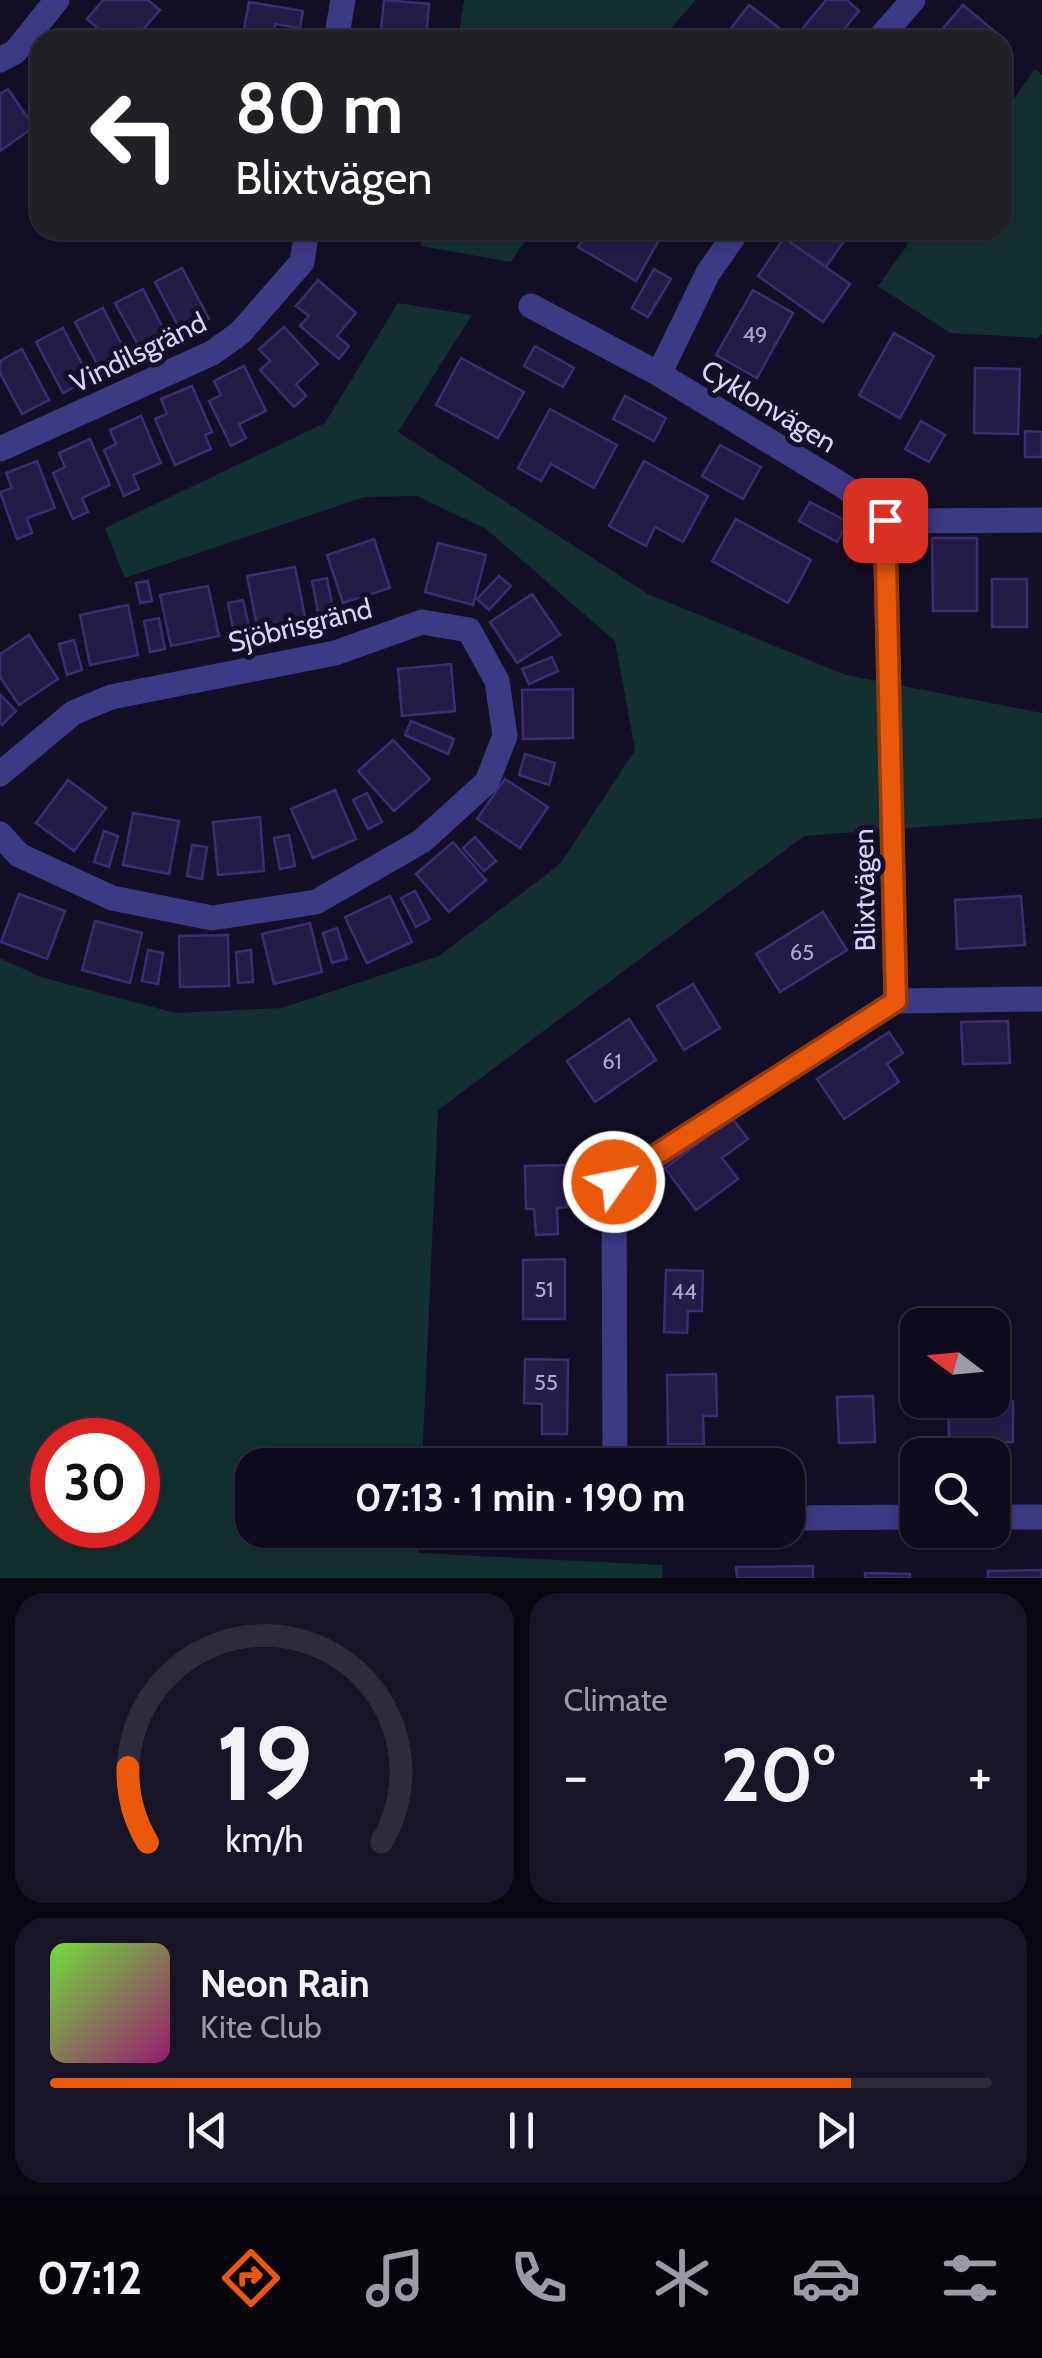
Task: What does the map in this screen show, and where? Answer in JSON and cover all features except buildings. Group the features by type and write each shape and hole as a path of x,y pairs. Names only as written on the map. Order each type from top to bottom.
{"street":[{"path":"33,30 57,0"},
{"path":"338,30 342,0"},
{"path":"887,30 913,0"},
{"path":"0,60 15,52 30,33"},
{"name":"Vindilsgränd","path":"0,449 212,353 240,334 302,262 305,240"},
{"path":"659,374 708,273 731,240"},
{"name":"Cyklonvägen","path":"530,306 659,374 845,487 885,520"},
{"path":"885,520 1042,520"},
{"name":"Blixtvägen","path":"885,520 896,1001"},
{"name":"Sjöbrisgränd","path":"0,774 73,712 111,696 335,653 422,622 469,630 497,681 504,736 486,782 422,841 316,902 212,918 112,898 18,855 0,834"},
{"path":"615,1448 614,1182 896,1001 1042,999"},
{"path":"1010,1517 1042,1517"},
{"path":"805,1518 900,1518"}],"green space":[{"path":"464,0 696,0 669,30 460,30"},
{"path":"1035,69 1042,75 1042,333 1038,338 950,333 878,286 911,240 1012,240 1012,101"},
{"path":"421,240 525,240 511,262 420,246"},
{"path":"398,303 472,315 398,432 648,594 846,675 1042,713 1042,818 804,836 438,1110 423,1448 235,1448 235,1548 419,1548 419,1553 663,1565 662,1578 0,1578 0,958 41,977 175,1013 282,1008 439,956 560,864 635,750 615,641 486,529 417,496 364,497 125,578 105,528 325,423"}],"route":[{"path":"614,1182 896,1001 885,520"}]}
